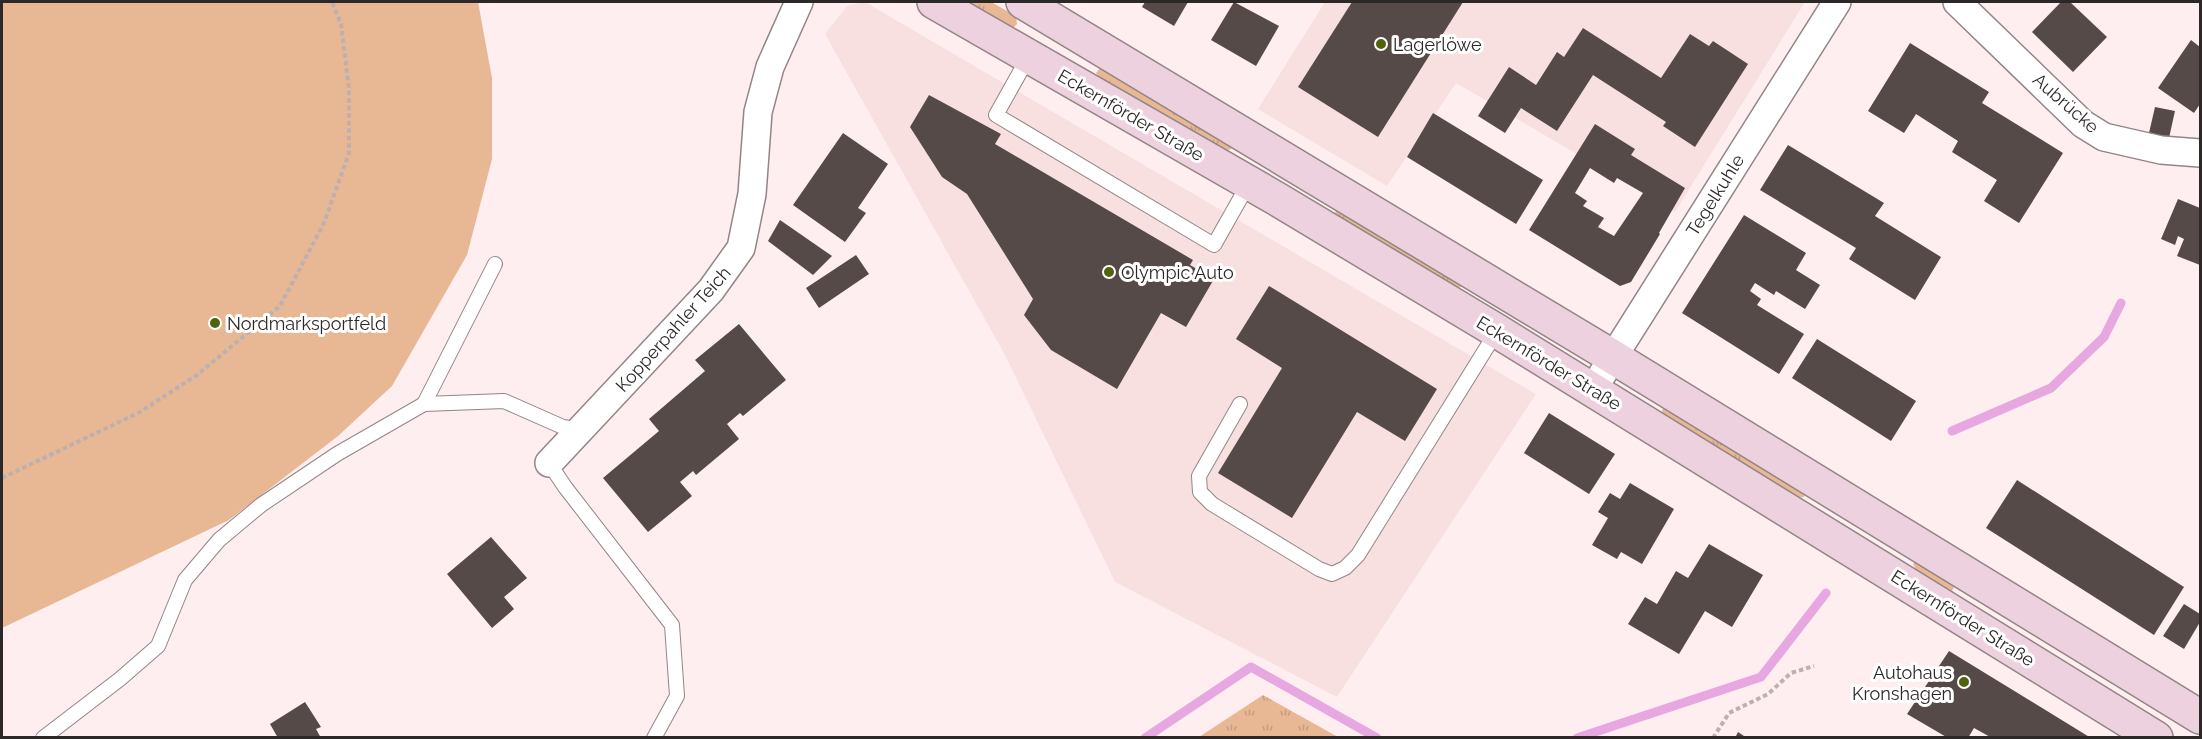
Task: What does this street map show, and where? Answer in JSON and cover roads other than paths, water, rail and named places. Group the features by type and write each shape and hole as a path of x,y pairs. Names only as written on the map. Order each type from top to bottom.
{"main road":[{"name":"Eckernförder Straße","path":"934,2 1249,183 1497,331 2156,738"},
{"path":"1023,2 1055,14 2200,717"}],"street":[{"name":"Kopperpahler Teich","path":"549,463 711,290 741,248 752,194 758,111 770,67 799,2"},
{"name":"Tegelkuhle","path":"1593,389 1837,2"},
{"name":"Aubrücke","path":"1957,2 2083,124 2104,137 2161,150 2200,153"}],"lane":[{"path":"1029,56 996,115 1214,245 1249,183"},
{"path":"424,404 495,264"},
{"path":"1240,404 1199,476 1200,492 1212,504 1319,569 1332,573 1345,568 1358,555 1497,331"},
{"path":"43,738 120,679 158,646 185,580 219,540 261,505 337,454 424,404 504,401 563,426 582,430"},
{"path":"549,463 672,625 677,696 654,738"}],"waterway":[{"path":"1952,431 2051,388 2104,337 2121,303"},
{"path":"1577,738 1761,677 1826,593"},
{"path":"1145,738 1251,667 1377,738"}],"place":[{"name":"Lagerlöwe","path":"1381,44"},
{"name":"Olympic Auto","path":"1109,272"},
{"name":"Nordmarksportfeld","path":"215,323"},
{"name":"Autohaus Kronshagen","path":"1964,682"}]}
